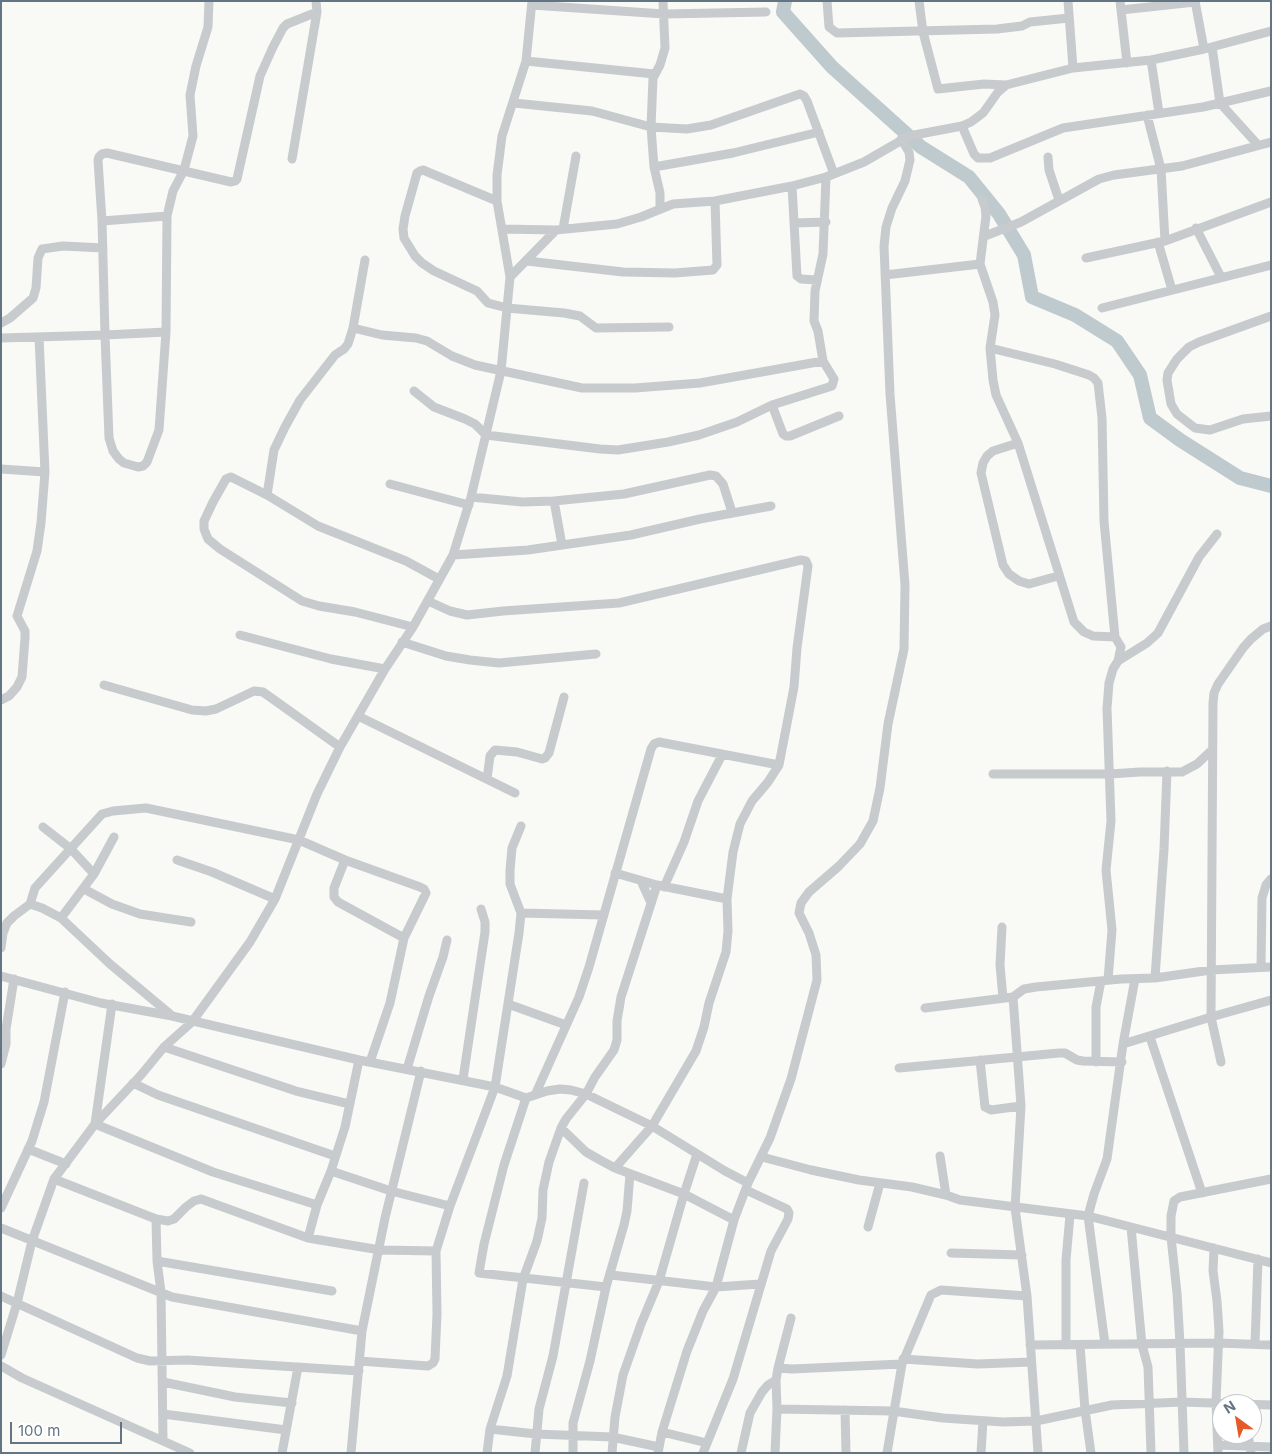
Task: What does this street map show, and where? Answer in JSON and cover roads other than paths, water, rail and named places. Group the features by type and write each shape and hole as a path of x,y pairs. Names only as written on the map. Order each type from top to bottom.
{"street":[{"path":"209,1 208,27 196,66 190,95 193,136 184,170 173,191 166,216 166,332 159,430 146,462 138,468 119,459 113,452 110,438 98,160 102,154 107,153 184,170 231,182 237,179 260,76 273,48 287,24 317,12"},
{"path":"292,159 317,12 316,1"},
{"path":"660,208 660,193 654,167 651,127 654,74 660,66 665,48 662,1"},
{"path":"827,1 829,27 837,33 997,29 1022,26 1030,22 1069,18"},
{"path":"919,1 923,32 938,89 984,84 1006,85 1073,68 1151,60 1208,48 1271,31"},
{"path":"1068,1 1073,68"},
{"path":"1127,63 1120,6 1195,2 1208,48 1220,103 1258,145"},
{"path":"1,1355 17,1303 32,1241 54,1179 95,1124 164,1048 192,1022 250,942 275,900 317,794 340,747 428,601 453,555 470,501 501,371 510,276 497,201 497,175 502,136 526,61 532,3 664,14 766,12"},
{"path":"1151,60 1159,113"},
{"path":"526,61 654,74"},
{"path":"502,229 560,229 618,224 673,204 715,201 792,186 830,176 864,162 901,139 962,126 983,114 998,92 1006,85"},
{"path":"962,126 974,154 978,158 990,158 1064,128 1220,103 1271,91"},
{"path":"414,392 434,407 475,424 486,435 600,450 618,450 699,435 737,422 772,405 832,386 834,379 822,362 818,331 814,321 815,291 824,254 830,176 819,132 804,96 800,94 711,125 687,129 651,127 592,110 514,103"},
{"path":"1147,115 1161,168 1161,242 1172,290"},
{"path":"654,167 733,153 819,132"},
{"path":"490,1429 536,1434 612,1438 659,1450 662,1432 686,1351 703,1311 716,1287 734,1220 747,1186 762,1157 791,1079 817,980 816,955 809,933 799,913 801,903 860,844 873,822 880,788 888,724 904,649 905,585 890,394 884,246 886,227 892,208 905,181 910,160 909,152 901,139"},
{"path":"985,236 1021,222 1100,179 1215,158 1271,142"},
{"path":"510,276 560,229 576,156"},
{"path":"1048,157 1049,170 1059,200"},
{"path":"497,201 424,170 420,171 417,173 403,229 409,247 422,263 434,271 477,291 488,303 508,308 580,316 596,328 669,327"},
{"path":"792,186 797,276 801,279 817,280"},
{"path":"660,193 673,204"},
{"path":"982,198 985,208 985,236 981,249 980,264 993,302 995,315 990,348 996,395 1018,443 1058,576 1074,622 1084,632 1094,636 1115,637"},
{"path":"527,261 623,272 675,273 713,270 718,265 715,201"},
{"path":"1086,258 1161,242 1271,202"},
{"path":"102,221 166,216"},
{"path":"794,222 826,222"},
{"path":"1196,228 1221,277"},
{"path":"1,323 10,318 33,298 36,288 38,258 42,250 63,246 103,248"},
{"path":"267,495 274,450 285,427 300,400 335,355 348,344 353,328 365,260"},
{"path":"885,275 980,264"},
{"path":"1102,308 1271,265"},
{"path":"1271,316 1189,347 1177,359 1168,373 1167,380 1171,404 1177,414 1195,428 1210,430 1243,419 1271,416"},
{"path":"353,328 382,335 416,338 427,341 452,356 475,365 582,388 635,388 700,383 822,362"},
{"path":"1,338 166,332"},
{"path":"1,700 9,696 17,687 22,677 26,638 25,631 17,616 37,551 41,523 44,472 39,337"},
{"path":"990,348 1089,375 1098,383 1102,418 1104,521 1115,637 1121,647 1109,684 1107,708 1111,821 1106,870 1112,930 1104,981 1096,1007 1096,1062"},
{"path":"772,405 783,434 786,436 839,416"},
{"path":"1018,443 993,451 983,463 982,473 1003,565 1019,581 1030,584 1058,576"},
{"path":"1,469 44,472"},
{"path":"390,484 470,501 522,502 554,501 624,494 710,475 716,476 723,484 732,512"},
{"path":"412,627 302,601 220,549 208,538 204,528 204,521 228,477 267,495 318,526 406,561 439,579"},
{"path":"554,501 562,545"},
{"path":"453,555 528,550 632,535 732,512 771,506"},
{"path":"1118,661 1147,643 1158,633 1199,557 1217,534"},
{"path":"428,601 467,616 503,611 619,603 802,560 806,561 808,566 797,648 794,687 779,766 752,801 740,824 733,852 727,899 728,931 726,952 696,1051 652,1126 615,1168"},
{"path":"1221,1062 1211,1017 1212,703 1218,684 1251,639 1271,626"},
{"path":"240,635 331,658 386,669"},
{"path":"402,642 446,656 498,663 596,654"},
{"path":"104,685 192,710 206,711 216,709 254,691 263,692 340,747"},
{"path":"486,778 490,756 495,750 517,752 542,759 545,758 549,753 564,697"},
{"path":"358,716 515,793"},
{"path":"606,1287 479,1273 484,1244 504,1165 531,1096 566,1025 581,989 654,744 659,742 779,766"},
{"path":"993,774 1182,772 1189,770 1212,750"},
{"path":"487,1453 490,1429 507,1376 523,1279 537,1242 542,1218 543,1190 547,1171 561,1128 586,1094 595,1077 614,1050 617,1040 616,1021 621,997 651,903 684,842 698,801 722,756"},
{"path":"1155,978 1168,772"},
{"path":"1,948 3,933 7,923 30,904 34,888 102,814 146,808 299,840 345,860 420,887 426,893 404,938 390,1003 370,1062"},
{"path":"360,1361 428,1366 435,1359 437,1314 436,1251 450,1206 495,1087 520,933 521,913 510,884 510,877 512,848 521,826"},
{"path":"43,827 71,849 94,874"},
{"path":"61,918 94,874 114,837"},
{"path":"177,860 212,872 275,900"},
{"path":"345,860 334,888 334,897 338,902 404,938"},
{"path":"616,873 661,886 727,899"},
{"path":"1261,967 1262,898 1266,885 1271,879"},
{"path":"641,881 651,903"},
{"path":"84,888 112,904 140,914 191,922"},
{"path":"30,904 61,918 110,964 172,1016"},
{"path":"462,1079 485,932 485,922 481,909"},
{"path":"521,913 604,915"},
{"path":"1002,928 1000,965 1008,998 1017,1057 1021,1106 1015,1208 1027,1296 1038,1453"},
{"path":"407,1069 447,940"},
{"path":"924,1008 1008,998 1024,989 1155,978 1211,970 1271,967"},
{"path":"1,976 101,1003 172,1016 359,1060 462,1079 531,1096 560,1089 586,1094 652,1126 783,1207 789,1213 788,1219 771,1251 732,1379 703,1453"},
{"path":"1,1064 6,1044 6,1029 14,979"},
{"path":"1105,1344 1088,1216 1107,1159 1123,1044 1136,979"},
{"path":"1,1208 28,1149 44,1102 65,992"},
{"path":"1123,1044 1271,1000"},
{"path":"95,1124 112,1004"},
{"path":"508,1004 566,1025"},
{"path":"1150,1037 1202,1193"},
{"path":"164,1048 296,1091 350,1104"},
{"path":"899,1068 1059,1053 1065,1053 1077,1060 1122,1062"},
{"path":"308,1238 336,1156 359,1060"},
{"path":"980,1060 985,1107 991,1110 1021,1106"},
{"path":"351,1453 362,1331 391,1191 421,1071"},
{"path":"133,1084 158,1095 336,1156"},
{"path":"95,1124 213,1172 318,1205"},
{"path":"561,1128 586,1152 615,1168 684,1194 734,1220"},
{"path":"28,1149 66,1164"},
{"path":"612,1453 612,1438 623,1375 659,1281 697,1154"},
{"path":"940,1156 946,1194"},
{"path":"762,1157 811,1170 946,1194 960,1200 1088,1216 1271,1263"},
{"path":"331,1171 391,1191 450,1206"},
{"path":"573,1453 573,1423 590,1362 606,1287 628,1211 630,1174"},
{"path":"54,1179 156,1219 168,1221 174,1219 190,1204 201,1199 308,1238 380,1250 436,1251"},
{"path":"1184,1453 1177,1293 1171,1237 1171,1216 1174,1201 1180,1197 1271,1179"},
{"path":"535,1453 539,1410 553,1356 584,1183"},
{"path":"868,1227 880,1183"},
{"path":"1066,1345 1066,1260 1070,1215"},
{"path":"156,1219 161,1292 163,1440"},
{"path":"1131,1227 1142,1345 1148,1367 1151,1453"},
{"path":"1,1228 128,1280 185,1300 362,1331"},
{"path":"1214,1248 1213,1271 1217,1301 1218,1343 1216,1394"},
{"path":"951,1253 1022,1254"},
{"path":"1254,1344 1258,1259"},
{"path":"158,1262 332,1291"},
{"path":"610,1275 716,1287 760,1284"},
{"path":"887,1453 902,1362 929,1298 934,1292 941,1290 1027,1296"},
{"path":"1,1296 137,1358 150,1361 205,1360 358,1371"},
{"path":"774,1453 777,1409 776,1380 791,1318"},
{"path":"1030,1346 1218,1343 1271,1345"},
{"path":"1080,1345 1085,1410 1091,1453"},
{"path":"778,1368 902,1362 978,1364 1031,1362"},
{"path":"1,1366 22,1378 190,1453"},
{"path":"282,1453 298,1367"},
{"path":"741,1453 750,1413 768,1385 776,1380"},
{"path":"162,1382 235,1397 292,1403"},
{"path":"777,1409 893,1411 943,1418 1003,1422 1036,1420 1112,1405 1212,1402"},
{"path":"845,1410 846,1453"},
{"path":"163,1414 286,1430"},
{"path":"981,1453 983,1420"},
{"path":"662,1432 707,1443"},
{"path":"1218,1449 1271,1447"}],"waterway":[{"path":"785,1 783,12 832,67 921,147 969,177 999,214 1024,255 1032,297 1075,315 1117,341 1140,375 1150,418 1180,440 1240,478 1271,486"}]}
